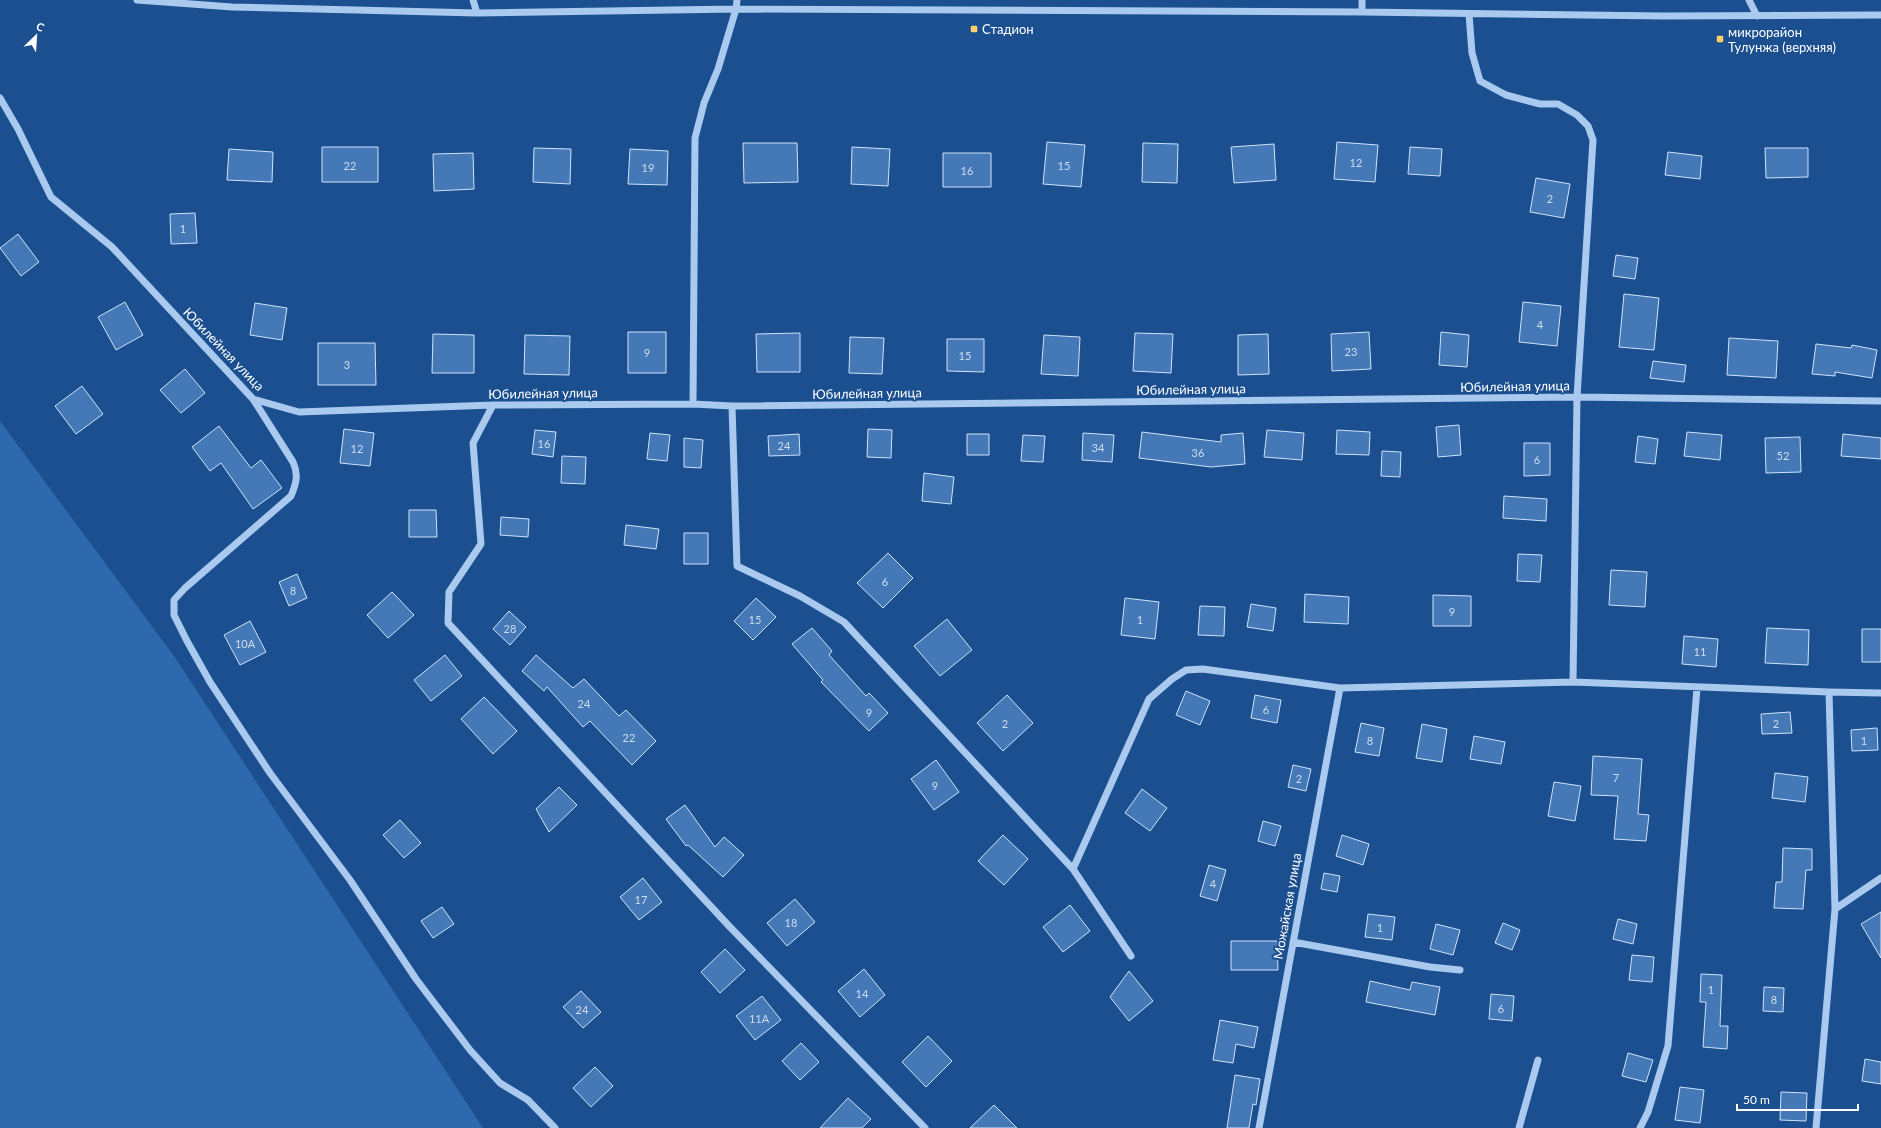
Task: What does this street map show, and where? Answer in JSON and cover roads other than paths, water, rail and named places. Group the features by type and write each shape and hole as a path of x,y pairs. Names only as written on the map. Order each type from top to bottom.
{"street":[{"path":"137,0 232,7 477,13 736,9 1362,12 1758,16 1881,15"},
{"path":"472,0 477,13"},
{"path":"693,404 695,138 704,103 718,69 736,9 737,0"},
{"path":"1362,0 1362,12"},
{"path":"1749,0 1758,16"},
{"path":"1469,14 1472,53 1480,80 1506,95 1540,104 1558,104 1577,115 1588,126 1593,140 1577,397 1573,682"},
{"name":"Юбилейная улица","path":"0,98 18,129 51,197 112,246 253,399 299,412 493,405 693,404 732,406 1577,397 1881,401"},
{"path":"253,399 293,462 296,469 296,484 291,496 185,588 174,600 174,615 203,670 243,733 270,773 350,880 416,979 470,1050 500,1083 528,1100 555,1128"},
{"path":"493,405 473,443 481,544 449,592 448,622 729,926 925,1128"},
{"path":"732,406 737,566 800,596 844,622 1073,869 1131,956"},
{"path":"1073,869 1149,699 1172,679 1186,670 1203,669 1340,688 1573,682 1697,688 1881,693"},
{"name":"Можайская улица","path":"1259,1128 1340,688"},
{"path":"1640,1128 1648,1112 1668,1046 1697,688"},
{"path":"1816,1128 1834,909 1829,692"},
{"path":"1834,909 1881,878"},
{"path":"1293,942 1430,967 1460,970"},
{"path":"1519,1128 1538,1060"}],"place":[{"name":"Стадион","path":"974,29"},
{"name":"микрорайон Тулунжа (верхняя)","path":"1720,39"}]}
